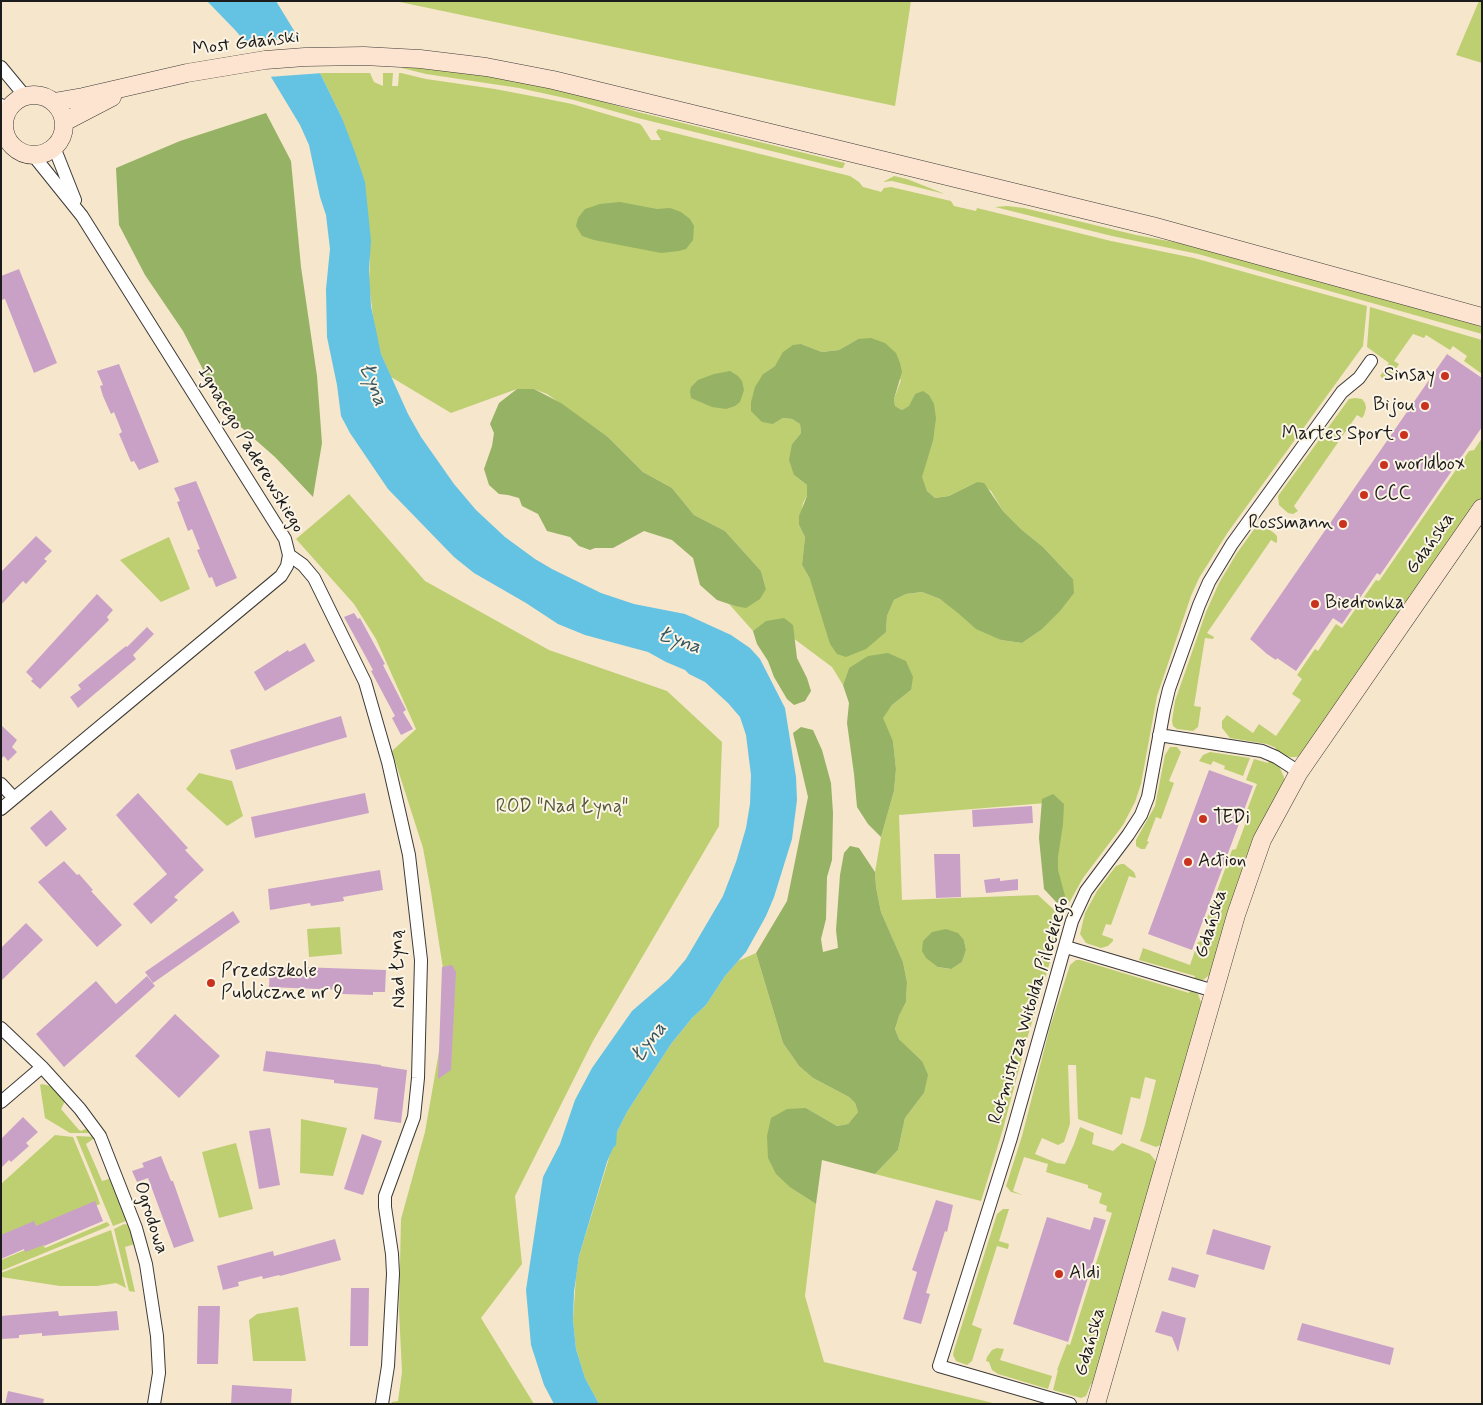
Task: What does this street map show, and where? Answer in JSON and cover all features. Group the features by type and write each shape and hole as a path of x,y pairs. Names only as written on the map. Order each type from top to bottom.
{"main road":[{"name":"Most Gdański","path":"135,86 187,73 265,60 364,56 453,63 554,80 1152,226 1481,317"},
{"path":"54,102 135,86"},
{"path":"64,122 135,86"},
{"path":"25,96 43,96 54,102 63,115 64,132 54,147 48,152 32,154 8,149 3,116 11,106 25,96"},
{"name":"Gdańska","path":"1096,1404 1214,991 1256,854 1299,772 1482,508"}],"street":[{"path":"1,67 25,96"},
{"name":"Ignacego Paderewskiego","path":"54,147 82,216"},
{"name":"Ignacego Paderewskiego","path":"1,809 280,576 287,566 289,555 285,538 82,216 32,154"},
{"name":"Rotmistrza Witolda Pileckiego","path":"1070,1404 939,1366 1010,1141 1072,921 1086,891 1128,836 1141,815 1152,782 1164,710 1178,663 1199,605 1217,567 1232,544 1342,392 1359,378 1371,362"},
{"name":"Nad Łyną","path":"289,555 303,564 314,578 365,682 388,762 409,855 421,960 418,1078 414,1116 385,1196 384,1207 392,1254 393,1274 387,1379 382,1404"},
{"path":"1159,735 1262,751 1276,757 1299,772"},
{"path":"1,784 14,798"},
{"path":"1066,947 1214,991"},
{"name":"Ogrodowa","path":"1,1028 42,1067 80,1109 100,1136 136,1228 146,1264 157,1336 159,1373 154,1404"},
{"path":"1,1102 42,1067"}],"green space":[{"path":"395,1 911,1 895,106"},
{"path":"1479,1 1482,1 1482,63 1456,55"},
{"path":"402,66 508,79 575,93 638,112 845,163 843,168 840,168 638,118 574,100 519,88 426,74 402,68"},
{"path":"320,73 370,73 374,82 383,86 383,73 393,73 392,86 398,86 399,73 401,73 426,79 495,89 572,104 640,124 651,140 661,140 656,132 658,129 850,176 863,187 881,192 884,188 891,187 951,201 954,206 976,211 977,208 1111,241 1194,258 1367,306 1363,346 1228,532 1199,578 1191,596 1157,696 1141,784 1135,802 1123,825 1083,878 1068,905 1049,889 1046,803 899,815 902,900 1038,895 1063,918 981,1201 875,1174 898,1150 905,1118 924,1093 922,1061 899,1039 895,1029 906,1002 907,982 903,962 881,912 875,872 881,837 894,791 896,769 893,741 882,718 892,705 911,690 849,668 843,685 832,667 793,638 793,625 767,622 753,631 729,604 735,606 766,589 761,571 725,531 694,515 672,488 643,472 608,437 547,394 534,389 517,389 451,413 391,377 381,354 375,332 369,284 370,259 342,118","holes":["858,339 901,380 894,399 895,406 902,410 910,406 915,394 933,441 921,477 927,491 935,498 949,496 977,482 991,491 1003,511 1043,547 1073,579 1041,630 1022,643 1001,640 940,599 922,592 906,594 894,600 887,616 886,632 810,579 802,565 805,537 799,525 803,503 807,496 807,485 794,475 792,444 801,433 800,424 792,419 783,418 773,424 763,374 801,344 822,352 839,350","958,934 964,940 966,950 962,962 950,969 938,967"]},
{"path":"266,113 291,161 301,267 317,376 322,443 313,497 275,457 226,414 183,331 145,275 119,225 116,168 180,141"},
{"path":"894,176 945,194 892,181 883,182"},
{"path":"620,202 657,209 670,208 681,212 690,219 694,226 693,240 686,249 661,253 582,236 576,226 578,218 585,209 600,204"},
{"path":"995,207 1024,208 1136,235 1190,245 1299,274 1482,327 1482,334 1198,254 1112,236"},
{"path":"1370,307 1482,340 1482,374 1464,361 1467,356 1453,346 1450,350 1426,335 1424,338 1413,334 1394,361 1399,364 1386,381 1380,376 1389,363 1367,347"},
{"path":"871,338 885,343 896,353 900,363 902,372 894,399 895,406 902,410 909,406 915,394 923,391 929,395 934,404 936,418 933,441 922,477 927,491 935,498 949,496 977,482 984,483 1003,511 1043,547 1073,579 1074,593 1060,611 1041,630 1022,643 1001,640 976,629 940,599 922,592 906,594 894,600 887,616 886,632 866,649 846,657 837,654 830,644 810,579 802,565 805,537 799,525 799,516 807,496 807,485 794,475 789,460 792,444 801,433 800,424 792,419 783,418 773,424 762,422 751,411 751,402 755,387 763,374 775,366 783,352 793,345 801,344 822,352 839,350 858,339"},
{"path":"730,371 742,381 744,390 740,402 735,406 726,409 712,407 691,398 691,387 698,380"},
{"path":"517,389 534,389 561,403 608,437 643,472 672,488 694,515 725,531 761,571 766,589 760,599 746,608 717,600 700,585 693,558 672,540 644,531 613,548 595,548 590,550 579,546 570,537 547,531 538,514 522,506 519,498 499,494 489,485 484,469 492,446 494,433 490,424 499,403"},
{"path":"1349,399 1362,399 1365,403 1364,415 1362,418 1357,415 1294,506 1298,511 1293,514 1288,513 1279,505 1278,496"},
{"path":"1482,438 1482,498 1306,751 1297,757 1290,757 1275,751 1276,748 1267,744 1230,738 1222,728 1222,721 1227,715 1253,733 1259,724 1276,736 1301,700 1292,694 1302,679 1297,675 1315,649 1318,651 1336,624 1342,628 1376,580 1379,581 1469,451 1474,450"},
{"name":"ROD \"Nad Łyną\"","path":"349,494 425,581 549,650 667,691 722,742 719,826 593,1041 515,1196 522,1264 481,1318 534,1404 391,1404 398,1401 402,1372 399,1311 401,1219 425,1132 448,1000 423,848 392,751 416,729 376,639 354,604 296,539"},
{"path":"1255,528 1267,528 1277,536 1277,542 1271,540 1207,633 1214,637 1213,639 1205,638 1194,706 1201,707 1198,727 1193,731 1177,729 1173,726 1172,721 1175,701 1206,612 1219,583 1237,553"},
{"path":"169,537 190,589 161,602 120,560"},
{"path":"784,618 793,625 797,658 811,691 805,701 794,705 787,699 774,677 768,661 757,644 753,631 766,621"},
{"path":"888,653 906,661 913,677 911,690 892,705 883,718 893,741 896,769 894,791 881,837 868,824 857,807 847,723 849,703 843,685 849,668 868,656"},
{"path":"801,727 813,730 822,750 831,783 833,813 832,860 827,877 826,919 821,939 823,952 838,948 836,930 840,875 844,853 850,846 859,848 875,872 881,912 903,962 907,982 906,1002 895,1029 899,1039 922,1061 928,1075 924,1093 905,1118 898,1150 875,1174 822,1160 816,1204 791,1188 776,1174 768,1158 767,1136 771,1118 787,1109 806,1108 837,1126 848,1124 858,1112 855,1103 849,1097 813,1078 799,1066 783,1043 756,953 787,901 808,797 793,733"},
{"path":"1170,747 1177,747 1181,752 1169,781 1174,783 1161,819 1156,817 1147,841 1149,842 1145,849 1141,849 1136,846 1136,840 1155,806 1165,755"},
{"path":"1210,752 1250,758 1243,776 1224,769 1225,766 1213,761 1211,765 1199,761 1203,755"},
{"path":"1254,759 1268,763 1269,760 1279,766 1284,777 1284,783 1212,973 1203,980 1198,980 1194,979 1195,976 1139,960 1143,948 1190,965 1198,942 1202,941 1208,925 1206,921 1232,850 1236,849 1246,822 1244,818 1257,784 1246,780"},
{"path":"199,773 232,781 243,816 227,826 186,789"},
{"path":"1053,794 1064,804 1058,870 1065,896 1062,901 1057,903 1044,889 1039,838 1042,799"},
{"path":"1124,864 1134,872 1136,877 1129,876 1111,925 1106,924 1102,935 1113,939 1113,941 1108,946 1101,948 1086,943 1080,934 1085,913 1097,891 1116,866"},
{"path":"340,927 342,954 309,957 307,929"},
{"path":"946,929 958,933 964,940 966,950 962,962 951,969 938,967 926,958 922,951 923,941 932,932"},
{"path":"756,953 783,1043 799,1066 813,1078 849,1097 855,1103 858,1112 848,1124 837,1126 806,1108 791,1188 816,1204 805,1296 824,1362 997,1404 599,1404 585,1378 576,1349 573,1320 576,1277 579,1256 617,1132 627,1112 671,1044 692,1018 706,1005 725,976 738,961"},
{"path":"1076,960 1189,993 1190,990 1198,994 1202,1005 1163,1144 1156,1147 1140,1141 1156,1080 1145,1077 1140,1099 1131,1097 1122,1135 1078,1119 1076,1065 1068,1065 1070,1124 1064,1142 1058,1145 1042,1138 1035,1154 1057,1163 1065,1164 1080,1127 1094,1133 1092,1144 1113,1151 1122,1143 1150,1154 1158,1164 1094,1384 1091,1384 1086,1396 1081,1398 1053,1390 1057,1370 1067,1344 1070,1345 1112,1213 1106,1211 1107,1206 1099,1203 1102,1193 1088,1188 1088,1185 1046,1172 1048,1164 1024,1157 1013,1191 1023,1195 1011,1192 1006,1186 1022,1136 1050,1027 1070,965"},
{"path":"40,1085 51,1086 66,1099 61,1109 79,1130 90,1127 95,1133 70,1133 45,1118"},
{"path":"301,1119 347,1128 333,1176 300,1173"},
{"path":"55,1135 73,1137 100,1204 37,1230 1,1236 1,1184"},
{"path":"76,1136 96,1137 86,1144 102,1181 112,1178 126,1221 113,1226"},
{"path":"236,1143 253,1209 219,1218 202,1152"},
{"path":"1003,1209 1009,1209 999,1241 1009,1244 1008,1249 997,1246 972,1325 982,1329 972,1361 967,1365 956,1361 953,1355 954,1350 997,1214"},
{"path":"107,1222 110,1225 107,1227 1,1271 1,1260 42,1243 45,1248"},
{"path":"124,1224 129,1225 135,1244 125,1247 135,1292 129,1291 114,1229"},
{"path":"111,1230 126,1288 116,1283 97,1286 60,1286 1,1277 1,1273"},
{"path":"298,1307 306,1361 253,1361 249,1320 257,1314"},
{"path":"997,1348 1004,1349 1000,1360 1052,1376 1048,1389 998,1374 992,1370 989,1362 986,1361 992,1350"}],"water":[{"name":"Łyna","path":"207,1 276,1 320,73 342,118 365,182 371,241 369,270 371,306 381,354 408,414 421,437 454,484 476,510 505,537 552,569 601,593 634,604 685,614 731,635 750,648 760,659 785,708 796,777 797,800 792,839 774,897 746,952 725,976 706,1005 692,1018 671,1044 627,1112 617,1132 616,1145 607,1162 579,1256 574,1292 573,1320 576,1349 585,1378 599,1404 554,1404 544,1385 531,1345 526,1290 543,1177 560,1144 575,1100 592,1068 632,1011 669,979 686,959 723,896 746,828 750,804 751,775 746,735 740,717 728,703 705,682 685,670 648,652 585,635 558,624 474,573 454,557 388,489 350,433 341,416 327,337 326,289 330,249 326,215 320,197 309,145 300,125 265,67 236,31"}],"pier":[{"path":"302,38 323,73 268,77 243,43"}],"building":[{"path":"19,269 57,363 34,373 5,299 1,300 1,276"},
{"path":"1447,354 1482,378 1482,427 1380,575 1377,573 1342,624 1333,618 1296,671 1277,658 1276,660 1267,654 1250,639"},
{"path":"119,364 159,462 139,470 134,461 131,462 119,434 122,432 114,412 111,414 103,396 100,386 103,385 97,371"},
{"path":"196,481 237,578 216,587 212,577 209,578 197,550 200,549 192,529 188,531 177,502 180,501 174,488"},
{"path":"36,536 52,551 44,559 47,561 26,584 23,581 1,605 1,572"},
{"path":"97,594 113,610 107,617 109,620 40,689 31,681 33,679 26,672"},
{"path":"354,613 358,619 360,618 385,664 383,665 406,710 403,712 413,729 401,735 392,718 395,716 371,671 373,670 344,617"},
{"path":"147,627 154,634 133,655 136,659 78,708 70,697 81,689 78,685 127,647"},
{"path":"305,643 315,661 265,691 254,672 288,650 289,652"},
{"path":"341,716 347,737 236,770 230,750"},
{"path":"1,725 17,740 12,747 17,752 8,761 4,756 1,759"},
{"path":"1209,770 1253,786 1192,950 1148,934"},
{"path":"138,793 188,848 185,850 204,870 174,897 178,900 151,924 133,904 167,874 116,815"},
{"path":"365,793 369,813 255,838 251,817"},
{"path":"1032,806 1033,823 973,827 972,810"},
{"path":"51,810 67,829 46,847 30,828"},
{"path":"934,854 960,854 961,897 936,898"},
{"path":"64,861 77,875 79,874 93,890 91,891 122,925 97,947 38,882"},
{"path":"380,870 383,890 343,897 344,901 311,906 310,903 270,910 268,889"},
{"path":"1000,878 1000,881 1018,879 1018,890 986,893 984,880"},
{"path":"233,911 240,922 153,983 145,972"},
{"path":"26,923 43,940 1,981 1,948"},
{"path":"452,965 456,972 451,1070 438,1079 442,967"},
{"path":"270,966 386,970 385,992 373,992 373,995 342,994 342,990 269,987"},
{"path":"147,976 155,986 64,1067 36,1034 96,981 116,1004"},
{"path":"175,1014 220,1056 179,1098 135,1056"},
{"path":"266,1051 407,1070 401,1123 374,1119 378,1088 263,1071"},
{"path":"23,1117 38,1132 26,1143 29,1146 1,1168 1,1139"},
{"path":"270,1128 280,1185 259,1189 249,1131"},
{"path":"362,1134 382,1141 363,1195 344,1189"},
{"path":"161,1156 171,1181 173,1181 194,1241 174,1248 148,1178 137,1182 132,1171 144,1167 142,1163"},
{"path":"936,1200 953,1205 947,1232 945,1231 926,1293 930,1294 921,1324 903,1319 917,1272 912,1270"},
{"path":"95,1201 103,1221 44,1246 25,1252 24,1249 1,1259 1,1235 34,1221 36,1226"},
{"name":"Aldi","path":"1047,1217 1090,1230 1094,1217 1106,1220 1068,1342 1013,1324"},
{"path":"1213,1229 1271,1246 1264,1270 1206,1254"},
{"path":"335,1239 341,1260 280,1276 263,1279 262,1276 238,1282 239,1286 223,1290 217,1266 273,1251 274,1256"},
{"path":"1172,1267 1199,1275 1195,1288 1168,1280"},
{"path":"351,1288 369,1288 368,1346 350,1346"},
{"path":"198,1306 220,1306 218,1364 197,1364"},
{"path":"58,1311 59,1316 117,1311 119,1330 42,1336 42,1333 19,1335 19,1338 1,1339 1,1316"},
{"path":"1162,1311 1186,1318 1178,1352 1172,1337 1155,1332"},
{"path":"1302,1323 1394,1348 1390,1365 1297,1340"},
{"path":"232,1385 292,1389 291,1404 231,1404"},
{"path":"8,1391 44,1399 43,1404 5,1404"}],"place":[{"name":"Sinsay","path":"1445,376"},
{"name":"Bijou","path":"1425,406"},
{"name":"Martes Sport","path":"1404,435"},
{"name":"worldbox","path":"1384,465"},
{"name":"CCC","path":"1364,495"},
{"name":"Rossmann","path":"1343,524"},
{"name":"Biedronka","path":"1315,604"},
{"name":"TEDi","path":"1203,819"},
{"name":"Action","path":"1188,862"},
{"name":"Przedszkole Publiczne nr 9","path":"211,983"},
{"name":"Aldi","path":"1059,1274"}]}
